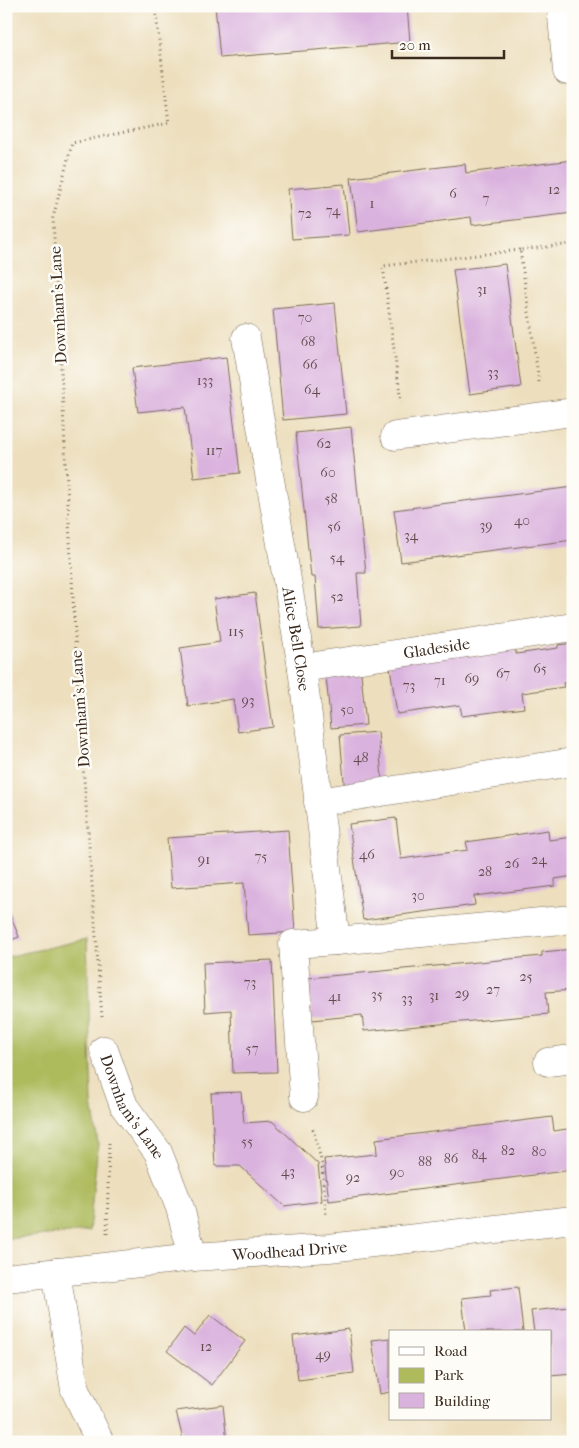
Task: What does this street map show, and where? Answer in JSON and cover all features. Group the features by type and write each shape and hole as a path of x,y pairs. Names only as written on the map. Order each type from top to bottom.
{"street":[{"path":"561,6 567,71"},
{"name":"Alice Bell Close","path":"246,338 302,668 336,941"},
{"path":"400,435 573,412"},
{"name":"Gladeside","path":"302,668 573,627"},
{"path":"318,802 573,762"},
{"path":"304,1097 293,944 573,919"},
{"name":"Downham's Lane","path":"104,1050 124,1106 158,1152 180,1208 193,1257"},
{"name":"Woodhead Drive","path":"6,1278 193,1257 329,1248 573,1220"},
{"path":"56,1272 75,1390 100,1442"}],"path":[{"name":"Downham's Lane","path":"104,1050 78,702 54,218 72,142 169,123 155,6"},
{"path":"400,435 383,266 573,244"},
{"path":"520,250 544,415"},
{"path":"304,1097 322,1164 329,1248"},
{"path":"106,1267 109,1138"}],"green space":[{"path":"87,939 92,1103 98,1144 89,1231 6,1239 6,957"}],"building":[{"path":"215,6 407,6 410,42 220,58"},
{"path":"573,160 573,213 472,225 471,217 358,232 351,178 465,164 466,173"},
{"path":"344,184 349,235 292,239 288,189"},
{"path":"505,264 521,387 470,394 453,270"},
{"path":"335,303 346,414 283,420 273,309"},
{"path":"226,357 240,473 194,478 185,407 138,412 132,368"},
{"path":"351,427 366,573 357,573 361,626 319,629 315,577 311,577 296,433"},
{"path":"573,487 573,540 401,562 394,510"},
{"path":"255,593 273,727 238,732 233,699 188,706 180,648 220,642 214,599"},
{"path":"515,642 516,654 558,648 558,645 573,643 573,681 563,683 564,687 522,693 524,708 462,716 460,705 397,714 389,660"},
{"path":"361,673 366,725 331,728 326,676"},
{"path":"378,732 383,790 345,793 340,735"},
{"path":"396,818 401,859 468,850 466,842 548,830 549,840 573,837 573,876 555,879 555,886 474,896 475,905 363,920 349,824"},
{"path":"288,830 295,932 248,935 244,883 171,888 167,838"},
{"path":"6,904 19,937 6,942"},
{"path":"573,949 573,990 546,992 548,1014 364,1031 362,1015 312,1020 308,978 542,956 542,952"},
{"path":"272,960 277,1072 233,1073 231,1010 205,1012 203,963"},
{"path":"241,1092 244,1123 272,1121 318,1164 322,1201 284,1206 240,1166 215,1166 211,1093"},
{"path":"552,1117 554,1131 573,1128 573,1170 329,1201 324,1159 377,1154 376,1139"},
{"path":"518,1287 523,1330 466,1330 462,1298 491,1295 490,1290"},
{"path":"569,1307 571,1324 573,1324 573,1374 552,1376 552,1330 534,1330 531,1311"},
{"path":"210,1315 245,1341 212,1385 167,1351 184,1328 194,1336"},
{"path":"349,1329 354,1373 298,1380 293,1336"},
{"path":"389,1338 389,1392 380,1394 372,1340"},
{"path":"223,1405 227,1442 179,1442 183,1440 176,1411"}]}
